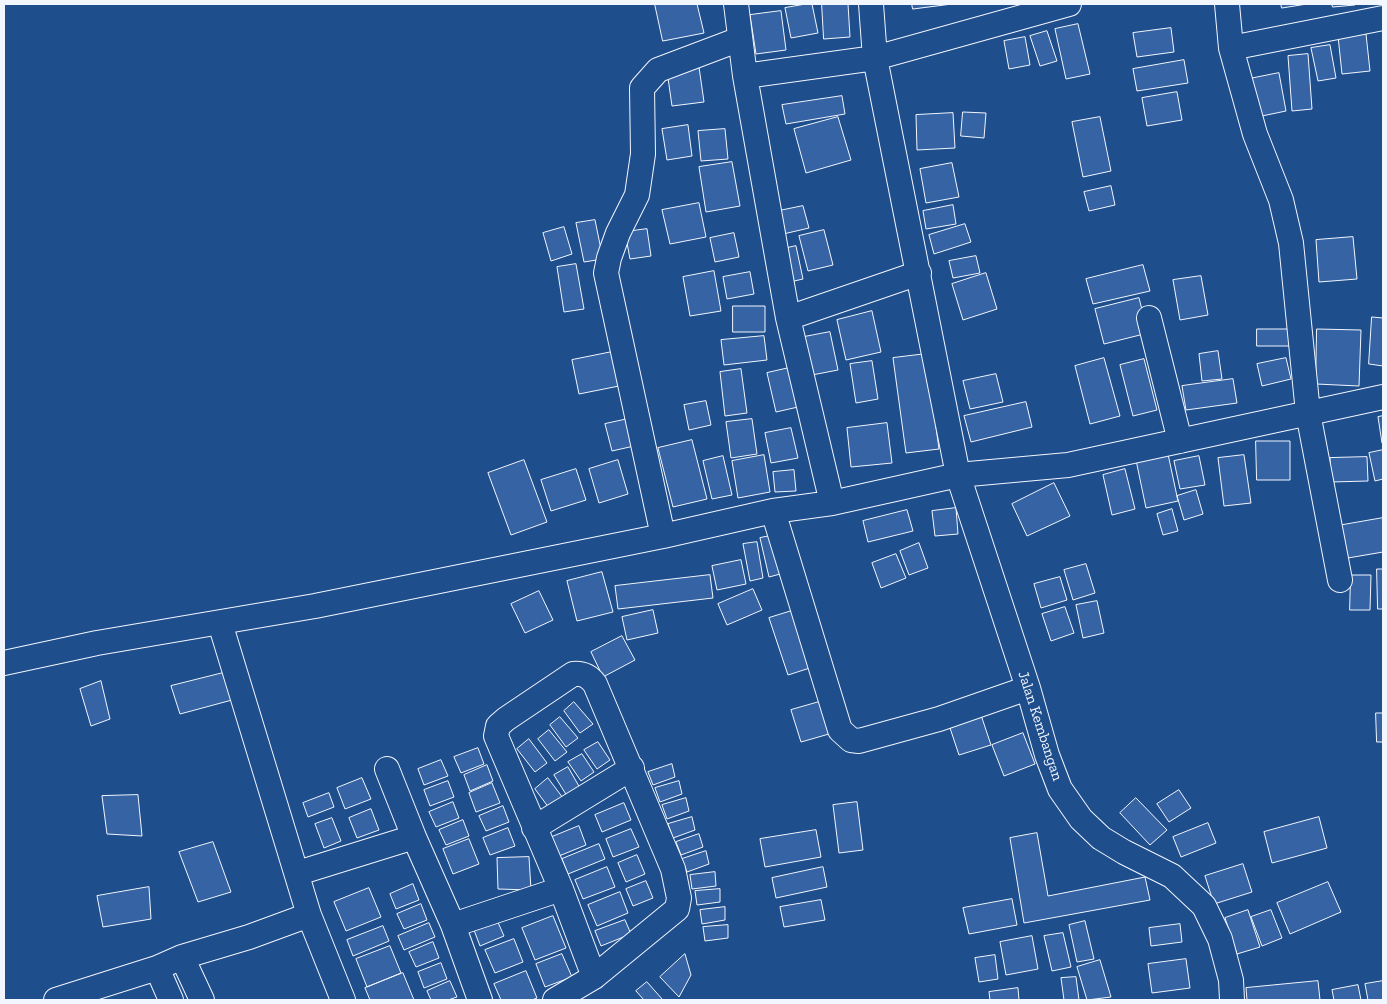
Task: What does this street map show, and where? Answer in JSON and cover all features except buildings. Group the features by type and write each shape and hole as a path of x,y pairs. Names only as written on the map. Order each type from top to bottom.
{"street":[{"path":"736,4 745,76 788,318 832,503"},
{"name":"Jalan Kembangan","path":"871,4 875,58 958,475 1028,688 1047,754 1060,789 1081,819 1101,838 1172,876 1204,906 1220,939 1230,980 1232,1000"},
{"path":"745,76 875,58 1069,4"},
{"path":"1227,4 1231,48 1255,134 1281,200 1290,243 1308,413 1340,580"},
{"path":"1231,48 1383,18"},
{"path":"663,536 606,273 618,233 638,195 643,154 642,88 658,70 740,39"},
{"path":"788,318 919,273"},
{"path":"1149,318 1180,441"},
{"path":"4,663 97,643 220,623 663,536 773,511 832,503 958,475 1068,465 1383,397"},
{"path":"773,511 840,730 851,740 859,741 939,720 1028,688"},
{"path":"220,623 298,873 309,915 343,1000"},
{"path":"555,1000 594,977 667,918 677,909 679,898 673,869 595,684 585,675 573,674 498,726 497,743 561,889 594,977"},
{"path":"534,828 632,768"},
{"path":"387,769 414,837 453,925 480,1000"},
{"path":"298,873 414,837"},
{"path":"453,925 561,889"},
{"path":"56,1000 157,968 182,957 249,937 309,915"},
{"path":"182,957 202,1000"},
{"path":"157,968 171,1000"}]}
